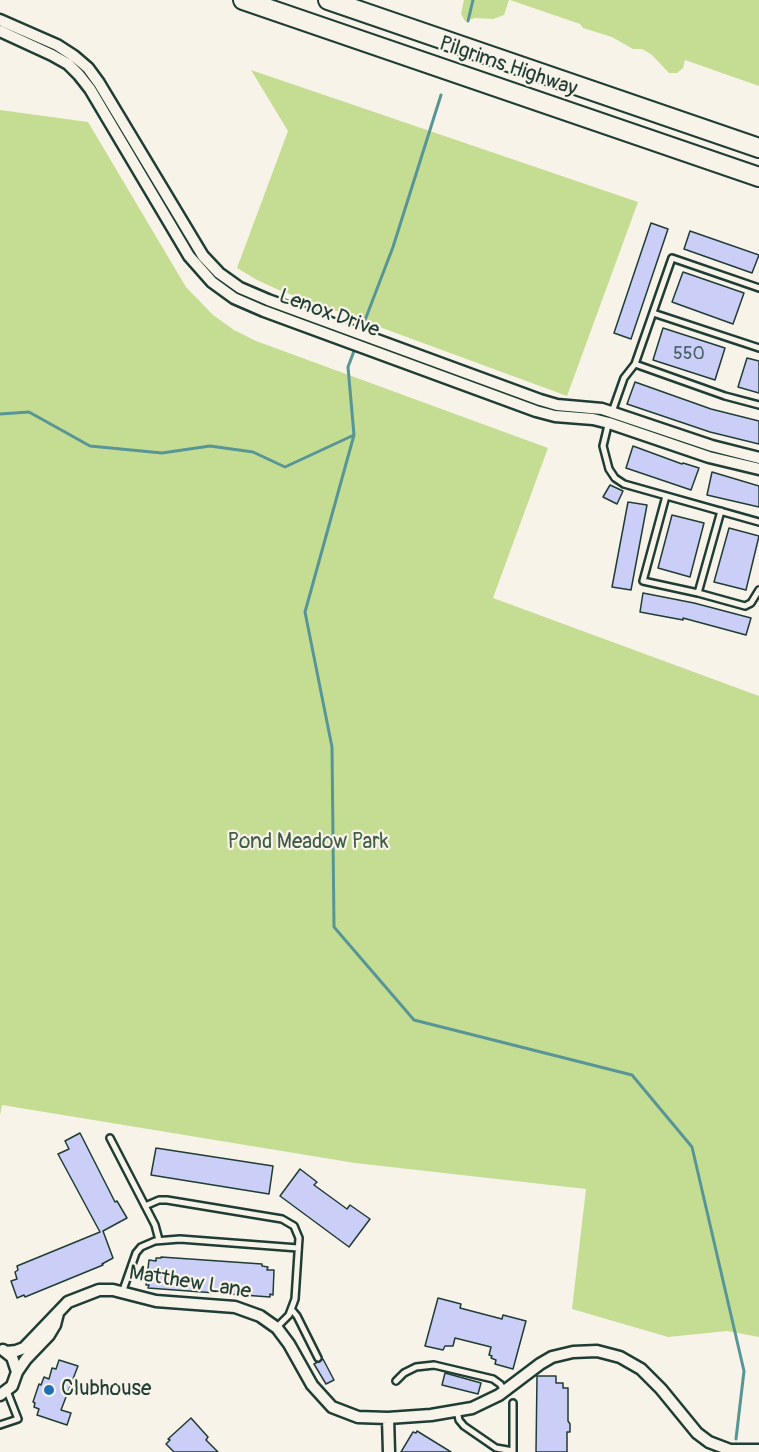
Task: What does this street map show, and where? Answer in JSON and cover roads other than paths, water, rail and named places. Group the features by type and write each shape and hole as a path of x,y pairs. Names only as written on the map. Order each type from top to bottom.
{"highway":[{"name":"Pilgrims Highway","path":"243,0 759,177"},
{"name":"Pilgrims Highway","path":"328,0 759,148"}],"street":[{"name":"Lenox Drive","path":"3,27 49,41 74,56 94,75 105,104 183,235 219,273 266,306 481,384 545,413 610,417 759,458"},
{"name":"Lenox Drive","path":"610,417 709,457 759,469"},
{"name":"Matthew Lane","path":"3,1350 16,1351 24,1348 68,1302 99,1290 112,1290 156,1301 241,1308 260,1316 277,1328 289,1344 312,1385 332,1407 358,1417 388,1418 431,1415 479,1405 505,1391 540,1364 559,1355 581,1351 605,1352 627,1360 648,1375 691,1428 709,1442 730,1450 759,1450"},
{"path":"17,1372 49,1335 55,1325 58,1312"},
{"path":"3,1350 16,1364 17,1372 16,1380 3,1393"},
{"path":"388,1418 389,1452"}],"lane":[{"path":"759,288 672,258 636,364 624,378 610,417 603,446 609,469 615,478 624,484 759,522"},
{"path":"653,313 759,348"},
{"path":"636,364 725,396 759,405"},
{"path":"666,496 643,581 745,606 752,603 759,590"},
{"path":"698,593 721,511"},
{"path":"110,1138 145,1206 159,1240"},
{"path":"145,1206 159,1200 167,1200 282,1220 296,1229 299,1238 295,1299 292,1311 277,1328"},
{"path":"122,1293 136,1253 146,1245 159,1240 180,1239 298,1248"},
{"path":"292,1311 300,1320 318,1358"},
{"path":"396,1380 416,1367 434,1365 493,1379 505,1391"},
{"path":"0,1425 18,1419 3,1393"},
{"path":"457,1411 459,1420 464,1426 496,1448 513,1452 513,1403"}],"waterway":[{"path":"468,21 473,0"},
{"path":"362,328 393,247 441,95"},
{"path":"354,351 348,367 354,435 305,612 332,747 334,927 414,1020 632,1075 692,1147 744,1371 736,1439"},
{"path":"0,414 29,412 90,446 162,453 210,446 253,452 285,467 354,435"}],"place":[{"name":"Clubhouse","path":"49,1390"}],"park label":[{"name":"Pond Meadow Park","path":"308,843"}]}
